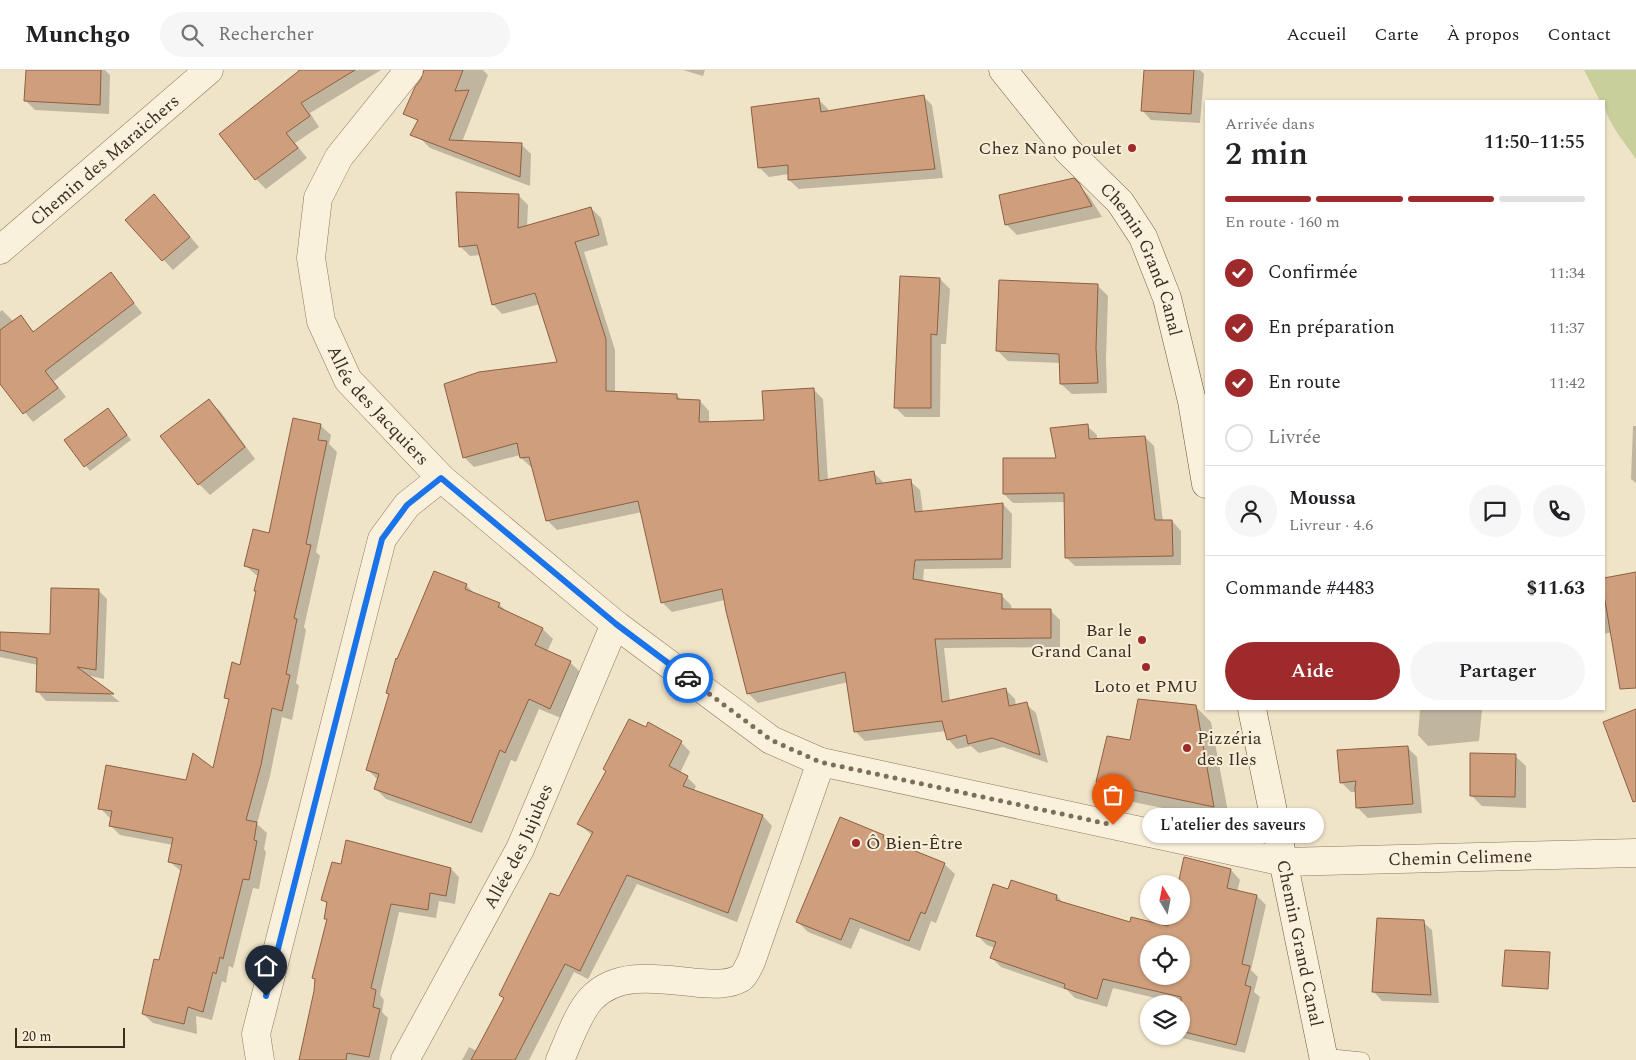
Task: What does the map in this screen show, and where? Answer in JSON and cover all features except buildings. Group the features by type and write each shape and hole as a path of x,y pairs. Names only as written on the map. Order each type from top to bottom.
{"street":[{"name":"Chemin des Maraichers","path":"0,250 209,70"},
{"name":"Allée des Jacquiers","path":"409,70 339,157 318,198 311,258 321,321 348,380 441,478 616,624 771,740 820,762 1284,862"},
{"name":"Chemin Grand Canal","path":"1004,70 1068,151 1120,202 1143,237 1167,298 1192,401 1205,478"},
{"path":"260,1060 256,1034 382,539 407,505 441,478"},
{"name":"Allée des Jujubes","path":"405,1060 520,849 616,624"},
{"name":"Chemin Grand Canal","path":"1252,710 1323,1058"},
{"path":"560,1060 574,1028 591,999 606,987 638,978 710,984 728,983 742,977 752,962 820,762"},
{"name":"Chemin Celimene","path":"1284,862 1636,853"}],"lane":[{"path":"1323,1058 1362,1060"}],"green space":[{"path":"1584,70 1636,70 1636,159 1611,123 1605,108 1605,100 1599,100"}],"way so far":[{"path":"688,678 771,740 820,762 1113,825"}],"place":[{"name":"Chez Nano poulet","path":"1132,148"},
{"name":"Bar le Grand Canal","path":"1142,640"},
{"name":"Loto et PMU","path":"1146,667"},
{"name":"Pizzéria des Iles","path":"1187,748"},
{"name":"L'atelier des saveurs","path":"1113,825"},
{"name":"Ô Bien-Être","path":"856,843"}],"route":[{"path":"266,996 382,539 407,505 441,478 616,624 688,678"}]}
